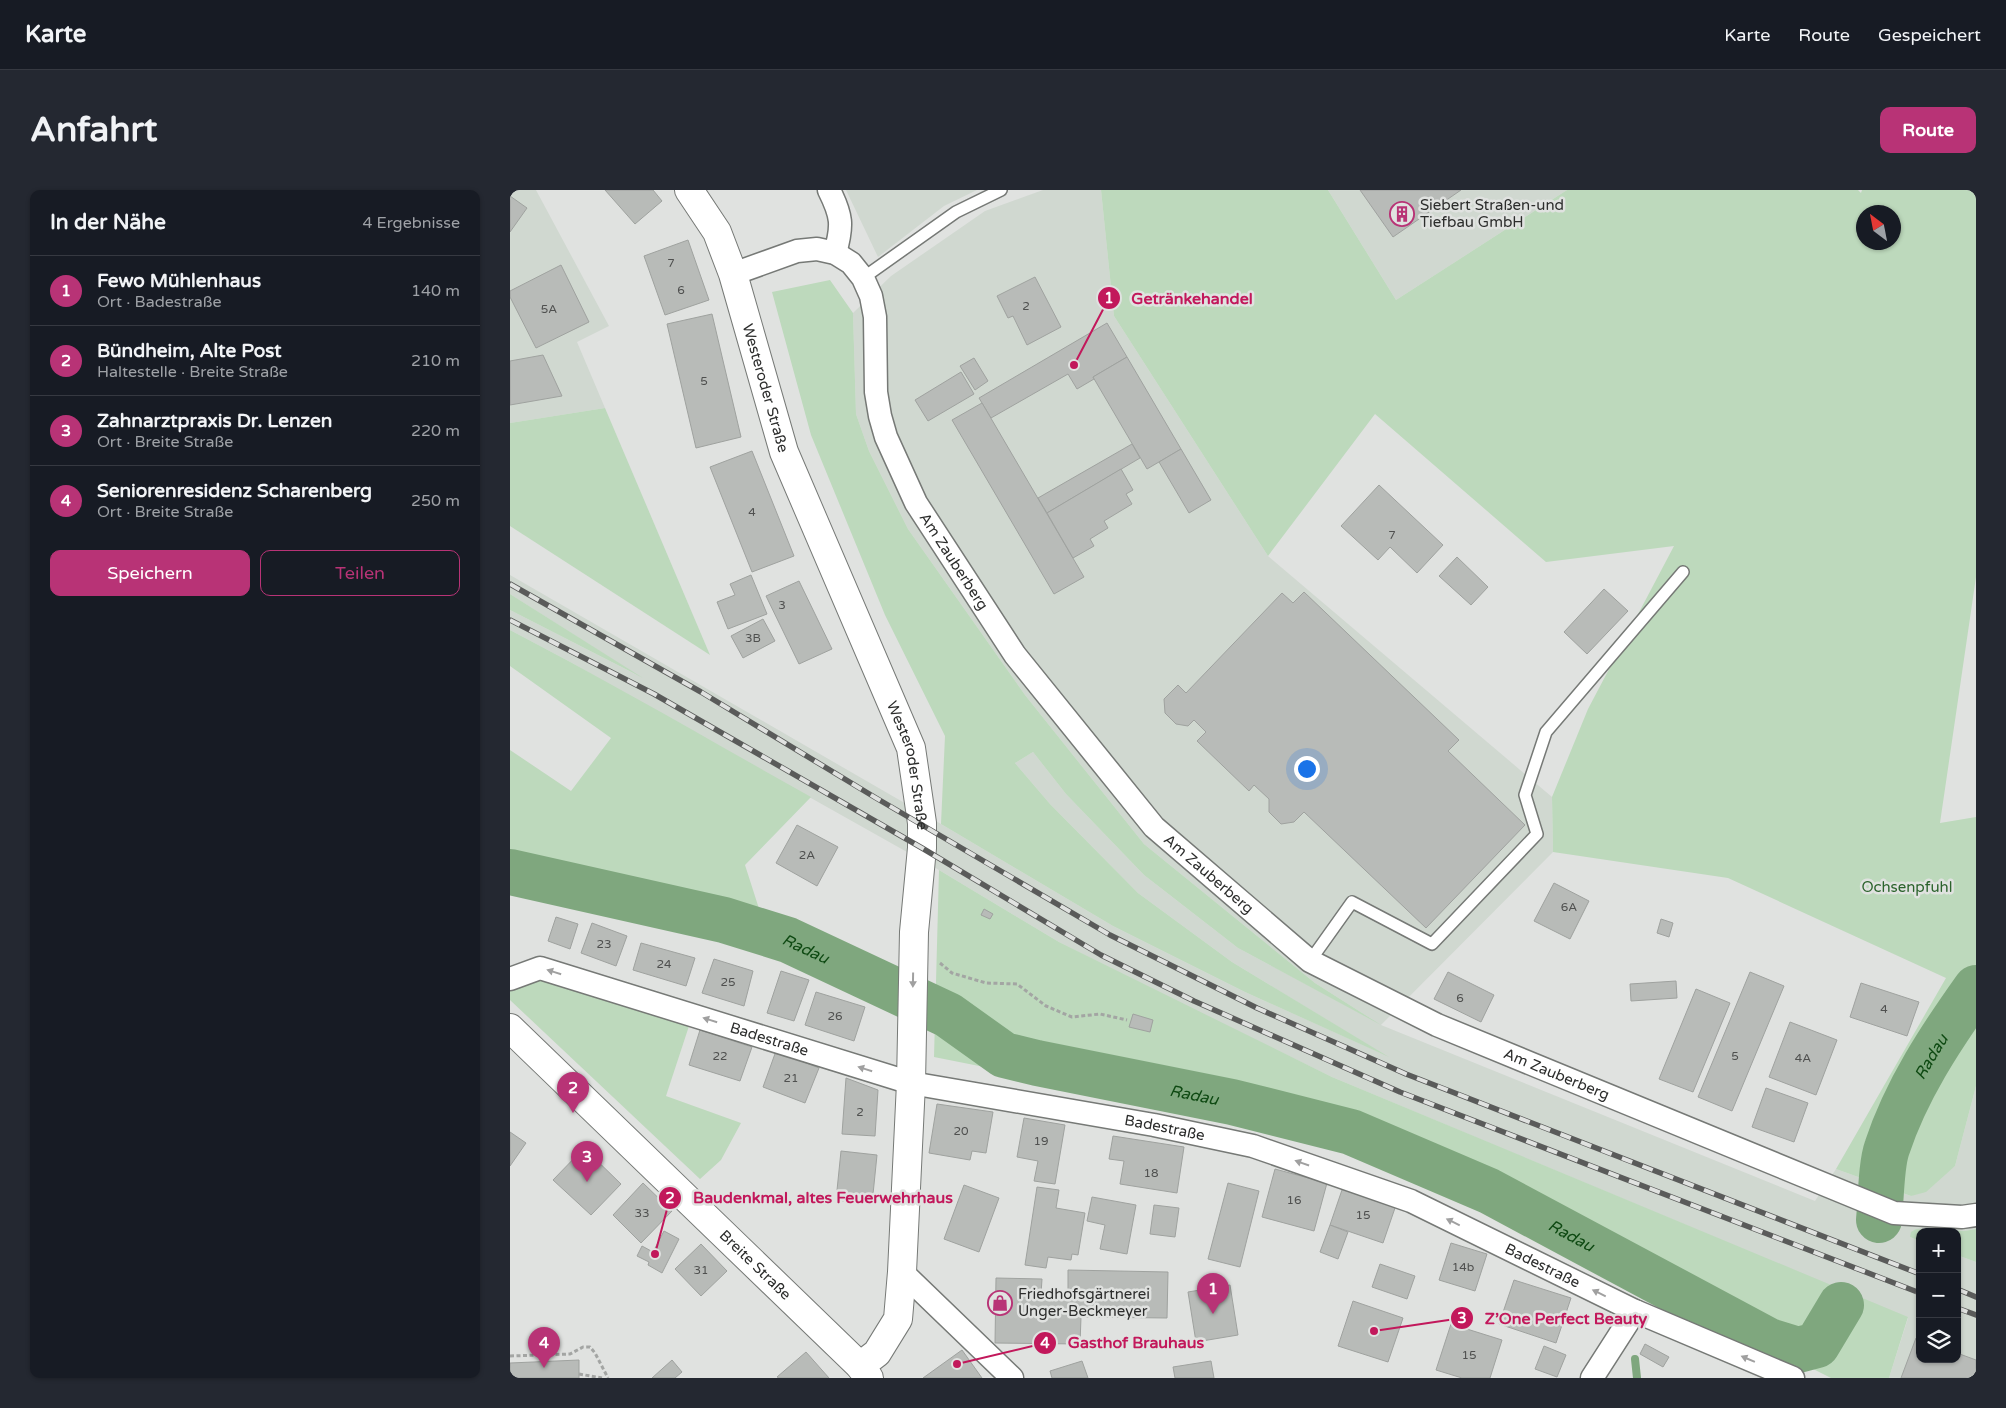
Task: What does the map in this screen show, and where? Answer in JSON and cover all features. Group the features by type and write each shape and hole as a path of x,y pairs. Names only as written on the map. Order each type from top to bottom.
{"street":[{"name":"Westeroder Straße","path":"689,190 717,232 733,274 784,452 911,748 922,823 922,848 914,932 913,1027 902,1272 898,1319 864,1372"},
{"path":"829,190 837,206 842,230 835,253"},
{"name":"Am Zauberberg","path":"733,274 797,252 817,249 835,253 851,263 863,278 872,296 875,317 876,392 886,437 916,503 1015,655 1154,827 1310,961 1437,1025 1894,1213 1962,1217 1976,1215"},
{"name":"Badestraße","path":"510,979 540,968 911,1083 1154,1125 1253,1146 1411,1201 1635,1311 1793,1378"},
{"name":"Breite Straße","path":"510,1028 864,1372"},
{"path":"902,1272 1012,1378"},
{"path":"1592,1378 1635,1311"}],"lane":[{"path":"863,278 956,212 1001,190"},
{"path":"1310,961 1352,902 1432,944 1537,834 1526,795 1546,732 1682,572"}],"path":[{"path":"914,932 931,955 952,973 986,983 1017,984 1046,1006 1072,1018 1100,1014 1126,1020"},
{"path":"510,1356 570,1354 583,1347 590,1347 608,1378"},
{"path":"579,1374 602,1378"}],"shaded area":[{"path":"510,190 536,190 609,326 577,342 605,408 510,423"},
{"path":"846,190 977,190 944,206 878,257"},
{"path":"1043,190 1101,190 1114,316 1268,556 1552,797 1553,852 1381,1025 1815,1201 1836,1169 1911,1196 1955,1166 1976,1086 1976,1229 1964,1231 1961,1231 1961,1228 1916,1228 1910,1237 1916,1239 1916,1363 1961,1363 1961,1256 1976,1262 1976,1378 1889,1378 1908,1318 1332,1077 1188,1007 1059,942 939,870 574,664 510,630 510,610 637,675 510,594 510,575 941,824 1113,926 1245,992 1383,1054 1232,962 1138,893 1050,804 1015,763 1033,752 1066,794 1144,875 1238,948 1373,1020 1315,983 1144,844 1025,695 908,529 869,451 856,414 853,313 891,276 985,211"},
{"path":"1328,190 1567,190 1396,300"}],"green space":[{"name":"Ochsenpfuhl","path":"1101,190 1328,190 1396,300 1567,190 1858,190 1861,193 1862,190 1976,190 1976,577 1940,823 1976,817 1976,1086 1955,1166 1926,1192 1911,1196 1836,1169 1946,978 1728,878 1553,852 1552,797 1588,709 1674,546 1546,562 1375,414 1268,556 1114,316"},
{"path":"830,280 853,313 856,414 869,451 908,529 1025,695 1144,844 1315,983 1381,1025 1238,948 1144,875 1066,794 1033,752 1015,763 1050,804 1138,893 1232,962 1389,1057 1245,992 1113,926 941,824 945,736 885,615 811,435 772,292"},
{"path":"605,408 710,655 510,526 510,423"},
{"path":"510,594 643,678 510,610"},
{"path":"510,630 624,691 811,797 745,865 762,918 510,861 510,750 571,791 611,738 510,666"},
{"path":"939,870 1059,942 1332,1077 1908,1317 1889,1378 1831,1378 1445,1184 1297,1129 934,1057"},
{"path":"539,978 689,1026 666,1096 741,1123 721,1160 700,1179 510,1000 510,988"},
{"path":"1916,1229 1916,1239 1910,1237 1911,1232"},
{"path":"1976,1229 1976,1262 1961,1256 1961,1231"}],"building":[{"path":"605,190 653,190 662,201 635,224"},
{"name":"Siebert Straßen-und Tiefbau GmbH","path":"1360,190 1461,190 1393,237"},
{"path":"510,196 527,208 510,232"},
{"path":"688,240 709,300 665,315 644,256"},
{"path":"561,265 589,322 536,348 510,297 510,291"},
{"path":"1035,277 1061,327 1027,345 1013,316 1008,318 997,296"},
{"path":"712,314 741,437 696,448 667,324"},
{"path":"1107,323 1127,357 1077,389 1068,374 991,418 979,398"},
{"path":"543,355 562,396 510,405 510,361"},
{"path":"1127,357 1181,449 1147,469 1093,377"},
{"path":"974,358 988,381 975,390 960,366"},
{"path":"961,372 974,394 928,421 915,400"},
{"path":"982,403 1084,577 1054,594 952,420"},
{"path":"1132,444 1140,458 1047,513 1038,498"},
{"path":"1181,449 1211,500 1189,513 1159,462"},
{"path":"752,451 794,556 752,572 710,467"},
{"path":"1121,469 1133,490 1126,494 1132,504 1104,521 1108,528 1090,539 1094,546 1073,558 1047,513"},
{"path":"1379,485 1443,545 1417,573 1390,547 1378,560 1341,526"},
{"path":"1457,557 1488,587 1471,605 1439,576"},
{"path":"751,575 767,614 728,629 717,602 735,595 730,584"},
{"path":"799,581 832,649 799,664 766,596"},
{"path":"1604,589 1628,611 1587,654 1564,632"},
{"path":"1304,592 1459,740 1448,751 1525,825 1426,928 1304,812 1294,822 1281,824 1269,812 1269,799 1254,785 1249,791 1197,741 1206,732 1194,720 1188,726 1176,724 1165,713 1164,699 1178,685 1186,693 1282,593 1293,603"},
{"path":"763,619 775,641 743,658 731,636"},
{"path":"797,825 838,847 817,886 776,863"},
{"path":"1554,883 1589,901 1570,939 1534,921"},
{"path":"984,909 993,914 990,919 981,915"},
{"path":"556,917 578,924 570,949 548,941"},
{"path":"1661,919 1673,923 1669,937 1657,933"},
{"path":"592,923 627,936 616,966 581,953"},
{"path":"641,943 695,958 686,986 633,970"},
{"path":"714,959 753,971 744,1006 702,993"},
{"path":"781,971 809,980 794,1021 767,1013"},
{"path":"1448,972 1494,995 1481,1022 1434,999"},
{"path":"1750,972 1784,986 1732,1111 1698,1097"},
{"path":"1676,981 1677,998 1631,1001 1630,984"},
{"path":"1861,983 1919,1002 1907,1036 1850,1017"},
{"path":"1696,989 1730,1003 1693,1092 1659,1079"},
{"path":"816,992 865,1007 854,1041 805,1025"},
{"path":"1133,1014 1153,1020 1150,1032 1129,1027"},
{"path":"1790,1022 1837,1040 1816,1095 1769,1077"},
{"path":"700,1030 752,1047 740,1081 689,1065"},
{"path":"776,1051 819,1068 805,1103 763,1087"},
{"path":"846,1078 878,1090 875,1136 842,1134"},
{"path":"1766,1088 1808,1103 1794,1142 1752,1127"},
{"path":"937,1104 993,1112 986,1153 972,1151 970,1160 929,1153"},
{"path":"1024,1118 1065,1125 1055,1184 1034,1181 1038,1161 1017,1157"},
{"path":"510,1132 526,1143 510,1166"},
{"path":"1113,1136 1184,1147 1177,1193 1120,1184 1124,1161 1109,1159"},
{"path":"584,1148 621,1184 591,1215 553,1180"},
{"path":"841,1151 877,1155 872,1204 836,1200"},
{"path":"1275,1169 1327,1183 1314,1231 1262,1217"},
{"path":"643,1183 672,1211 641,1243 613,1215"},
{"path":"1228,1183 1259,1191 1240,1267 1208,1259"},
{"path":"964,1185 999,1198 979,1252 944,1239"},
{"path":"1037,1187 1059,1190 1056,1208 1085,1213 1078,1255 1072,1254 1071,1260 1048,1257 1046,1268 1025,1265"},
{"path":"1343,1187 1396,1205 1383,1243 1330,1225"},
{"path":"1092,1197 1136,1205 1127,1254 1100,1249 1105,1225 1087,1221"},
{"path":"1154,1205 1179,1208 1175,1237 1150,1234"},
{"path":"1330,1225 1348,1232 1338,1259 1320,1252"},
{"path":"664,1231 679,1239 662,1273 648,1265 649,1262 637,1256 642,1246 653,1252"},
{"path":"1451,1243 1487,1254 1475,1291 1439,1280"},
{"path":"701,1244 727,1271 701,1296 675,1269"},
{"path":"1380,1264 1415,1276 1407,1299 1372,1287"},
{"path":"1068,1270 1168,1272 1167,1318 1081,1317 1080,1344 995,1343 996,1278 1042,1279 1041,1294 1068,1295"},
{"path":"1514,1280 1571,1298 1556,1343 1499,1324"},
{"path":"1230,1285 1238,1335 1196,1342 1188,1292"},
{"path":"1353,1301 1403,1318 1388,1362 1338,1346"},
{"path":"1451,1324 1502,1340 1490,1378 1462,1378 1436,1370"},
{"path":"1916,1338 1916,1363 1961,1363 1961,1354 1976,1360 1976,1378 1901,1378"},
{"path":"1645,1344 1669,1357 1663,1367 1640,1354"},
{"path":"1544,1346 1566,1355 1557,1377 1535,1369"},
{"path":"962,1350 982,1378 923,1378"},
{"path":"806,1352 829,1378 777,1377"},
{"path":"579,1360 579,1378 510,1378 510,1363"},
{"path":"672,1360 682,1372 675,1378 652,1378"},
{"path":"1082,1361 1088,1378 1052,1378 1050,1371"},
{"path":"1211,1361 1214,1378 1175,1378 1173,1367"}],"waterway":[{"name":"Radau","path":"510,872 724,920 788,940 948,1015 1004,1055 1232,1102 1351,1132 1489,1191 1769,1341 1798,1350 1817,1345 1841,1305"},
{"name":"Radau","path":"1879,1220 1884,1164 1887,1148 1895,1126 1925,1065 1976,988"},
{"path":"1635,1359 1637,1378"}],"railway":[{"path":"510,584 701,692 876,798 1110,935 1257,1008 1406,1074 1917,1273"},
{"path":"510,620 654,694 922,848 1101,955 1194,1001 1400,1092 1916,1291"},
{"path":"1961,1291 1976,1297"},
{"path":"1961,1309 1976,1315"}],"place":[{"name":"Siebert Straßen-und Tiefbau GmbH","path":"1402,214"},
{"name":"Getränkehandel","path":"1074,365"},
{"name":"Bündheim, Alte Post","path":"573,1113"},
{"name":"Zahnarztpraxis Dr. Lenzen","path":"587,1182"},
{"name":"Baudenkmal, altes Feuerwehrhaus","path":"655,1254"},
{"name":"Friedhofsgärtnerei Unger-Beckmeyer","path":"1000,1303"},
{"name":"Fewo Mühlenhaus","path":"1213,1314"},
{"name":"Z’One Perfect Beauty","path":"1374,1331"},
{"name":"Gasthof Brauhaus","path":"957,1364"},
{"name":"Seniorenresidenz Scharenberg","path":"544,1368"}]}
